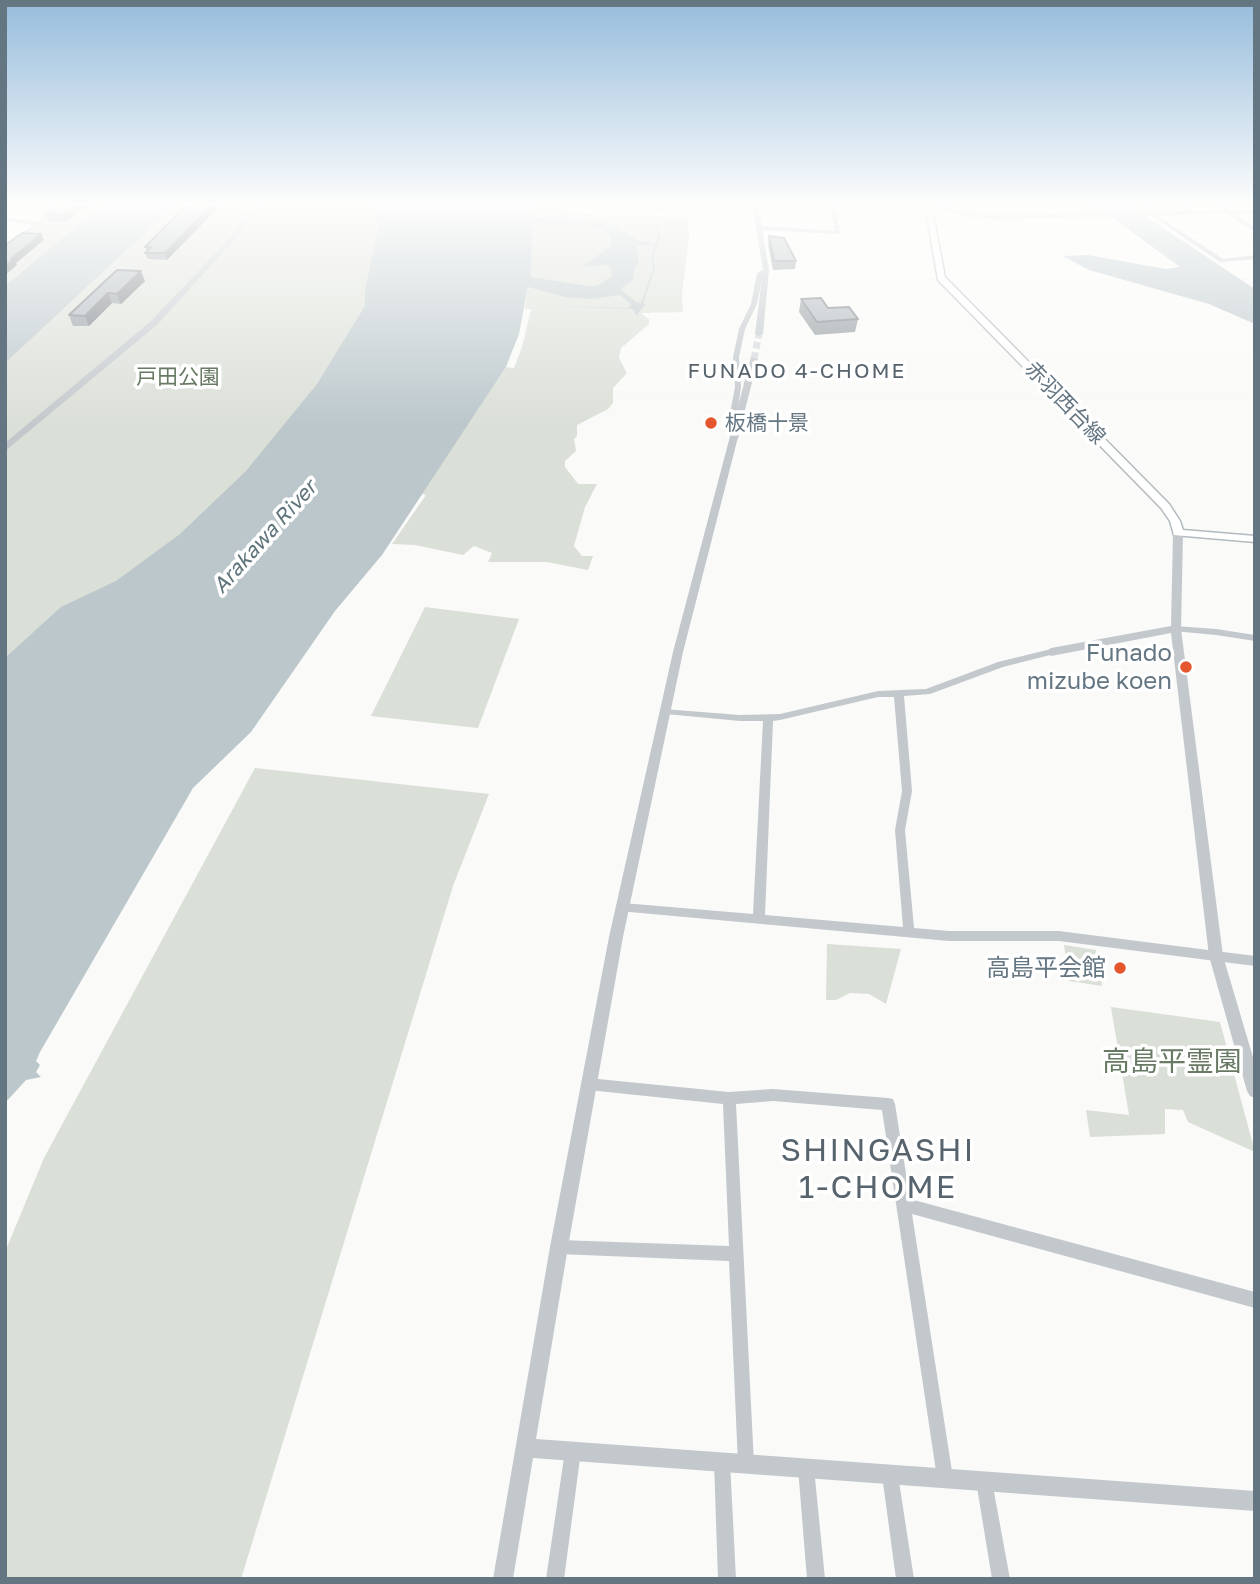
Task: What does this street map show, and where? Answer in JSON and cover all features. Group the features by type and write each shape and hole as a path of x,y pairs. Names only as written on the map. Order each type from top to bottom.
{"main road":[{"name":"赤羽西台線","path":"941,278 1165,506 1175,521 1178,533"},
{"path":"1178,533 1255,539"}],"street":[{"path":"5,448 154,323 196,278"},
{"path":"735,437 731,429 738,387 736,357 742,329 754,304 759,278"},
{"path":"760,334 765,278"},
{"path":"503,1579 588,1084 623,908 697,576 754,359"},
{"path":"1178,533 1176,629 1216,956 1255,1091"},
{"path":"666,711 768,718 878,694 927,692 1012,661 1164,629 1216,632 1255,638"},
{"path":"899,693 907,791 900,830 909,933"},
{"path":"759,920 768,718"},
{"path":"623,908 949,936 1059,936 1255,961"},
{"path":"588,1084 729,1098 773,1095 888,1104 944,1478"},
{"path":"729,1098 746,1464"},
{"path":"903,1204 1255,1300"},
{"path":"559,1247 737,1254"},
{"path":"524,1448 1255,1501"},
{"path":"555,1579 573,1451"},
{"path":"722,1462 727,1579"},
{"path":"806,1468 816,1579"},
{"path":"890,1475 905,1579"},
{"path":"984,1481 1001,1579"}],"green space":[{"name":"戸田公園","path":"5,278 394,278 5,822"},
{"path":"528,278 684,278 683,312 641,313 649,319 649,324 621,348 619,358 627,373 613,388 613,403 608,409 577,425 577,436 574,439 576,451 565,461 565,467 578,484 597,484 585,507 574,546 582,556 593,556 588,570 547,562 488,562 492,553 474,546 463,555 415,545 392,544 506,367 514,368 531,309 525,309"},
{"path":"425,607 519,619 478,728 371,716"},
{"path":"255,768 489,794 453,886 241,1579 5,1579 5,1252 44,1158"},
{"path":"827,944 901,949 886,1004 869,994 850,993 836,1000 826,1000"},
{"path":"1064,945 1096,950 1102,986 1069,981"},
{"name":"高島平霊園","path":"1111,1007 1220,1022 1255,1152 1188,1122 1183,1110 1165,1109 1165,1134 1090,1137 1086,1110 1129,1115"}],"water":[{"path":"15,278 97,278 5,363 5,286"},
{"name":"Arakawa River","path":"368,278 537,278 597,286 610,278 633,278 620,289 636,302 646,304 636,316 633,309 551,306 628,308 631,304 620,295 591,299 565,297 528,287 519,334 506,367 382,555 335,611 251,732 193,788 40,1052 36,1061 40,1065 36,1072 41,1077 26,1080 5,1103 5,658 61,607 116,581 180,534 246,471 317,384 365,306"},
{"path":"1117,278 1238,278 1255,289 1255,324 1209,304"}],"building":[{"path":"109,278 134,278 117,294 108,293 85,316 69,315"},
{"path":"821,298 828,308 849,307 858,319 817,322 801,299"}],"waterway":[{"path":"642,303 651,278"}],"tunnel":[{"path":"754,359 759,334"}],"place":[{"name":"板橋十景","path":"711,423"},
{"name":"Funado mizube koen","path":"1186,667"},
{"name":"高島平会館","path":"1120,968"}],"district":[{"name":"FUNADO 4-CHOME","path":"797,371"},
{"name":"SHINGASHI 1-CHOME","path":"878,1170"}]}
